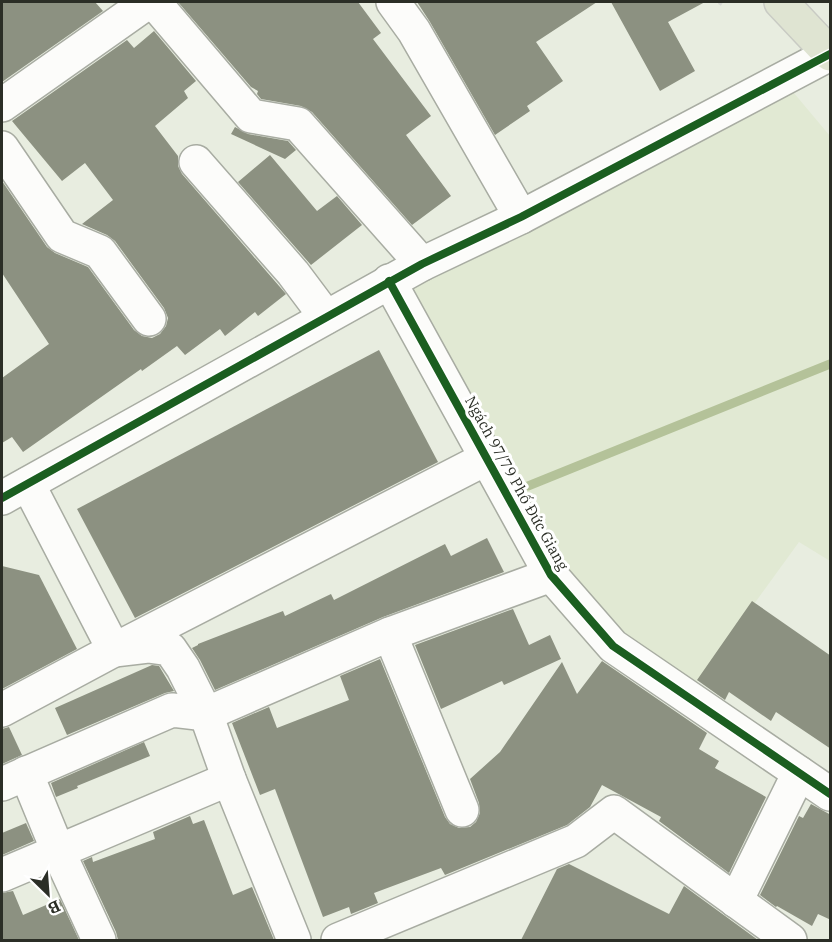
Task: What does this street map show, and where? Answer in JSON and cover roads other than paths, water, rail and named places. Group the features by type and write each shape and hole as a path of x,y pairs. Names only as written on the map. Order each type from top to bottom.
{"highway":[{"path":"781,2 831,54"}],"street":[{"path":"2,105 148,2"},
{"path":"154,2 252,116 298,124 422,264"},
{"path":"393,2 414,31 521,218"},
{"path":"114,650 15,491 389,281 521,218 831,54"},
{"path":"2,148 62,236 100,252 150,319"},
{"path":"196,162 293,273 326,317"},
{"name":"Ngách 97/79 Phố Đức Giang","path":"389,281 551,575 613,646 831,795"},
{"path":"2,710 486,458"},
{"path":"99,940 58,851 14,779 172,710 206,714 390,634 551,575"},
{"path":"390,634 462,810"},
{"path":"114,650 148,646 170,649 183,668 206,714 229,779 294,940"},
{"path":"736,901 800,773"},
{"path":"2,874 229,779"},
{"path":"338,940 576,841 614,812 790,940"}],"waterway":[{"path":"528,486 830,364"}]}
